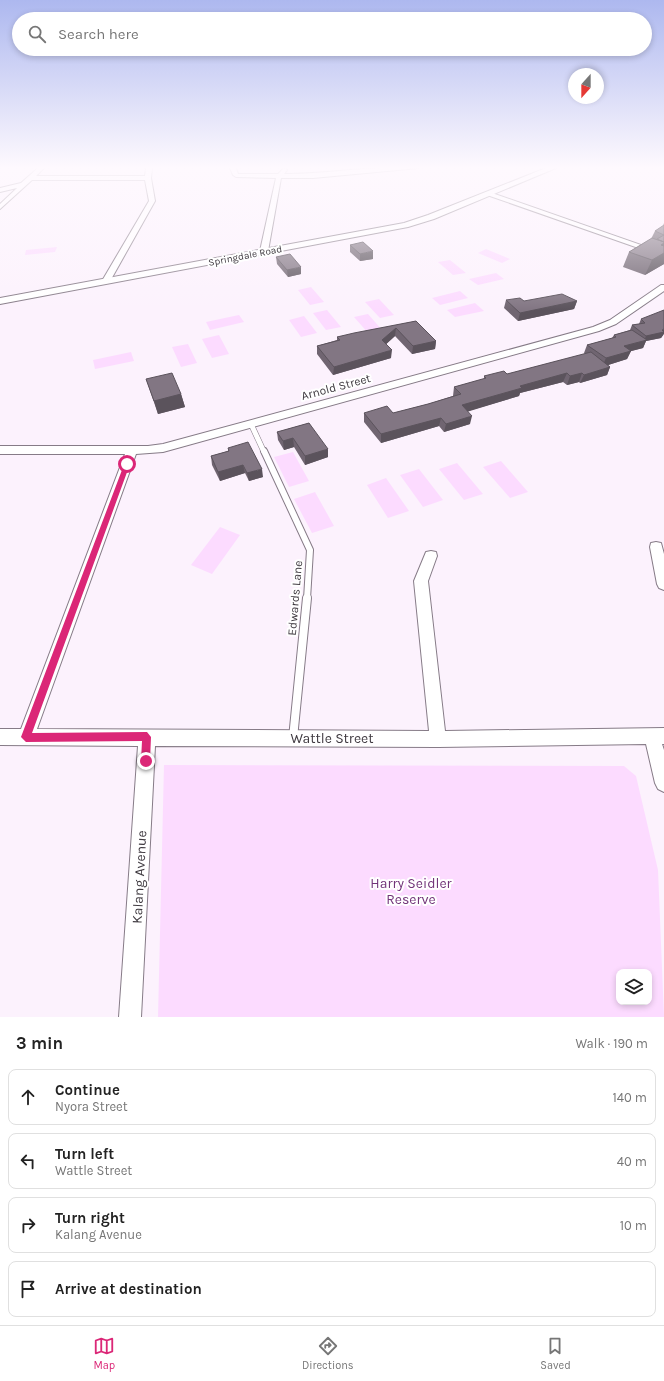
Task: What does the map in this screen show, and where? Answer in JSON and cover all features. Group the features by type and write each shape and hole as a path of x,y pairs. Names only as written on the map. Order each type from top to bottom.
{"main road":[{"name":"Springdale Road","path":"0,301 405,225 435,215"}],"street":[{"path":"106,281 144,215"},
{"path":"264,252 271,215"},
{"path":"551,215 664,255"},
{"name":"Arnold Street","path":"0,450 132,450 163,448 596,330 613,322 664,287"},
{"path":"26,737 132,450"},
{"path":"656,547 664,584"},
{"path":"432,556 421,581 438,739"},
{"path":"658,736 664,783"},
{"name":"Wattle Street","path":"0,737 438,739 658,736"},
{"name":"Kalang Avenue","path":"130,1017 147,737"}],"lane":[{"name":"Edwards Lane","path":"252,424 310,550 310,565 293,738"}],"green space":[{"path":"57,247 55,252 25,255 26,250"},
{"path":"486,249 510,259 502,263 478,253"},
{"path":"450,260 466,273 453,275 438,262"},
{"path":"496,273 504,279 478,285 469,279"},
{"path":"311,287 324,302 310,305 298,290"},
{"path":"460,291 468,298 440,305 432,298"},
{"path":"379,299 394,315 380,318 365,302"},
{"path":"475,303 484,311 455,317 447,310"},
{"path":"327,310 341,327 326,330 313,313"},
{"path":"368,314 383,331 369,334 354,317"},
{"path":"239,315 244,322 210,330 206,322"},
{"path":"304,316 317,333 301,337 289,320"},
{"path":"219,335 229,354 212,358 202,339"},
{"path":"188,344 197,363 181,367 172,347"},
{"path":"131,352 134,361 95,369 93,360"},
{"path":"293,452 309,481 289,487 274,457"},
{"path":"501,461 528,492 510,498 483,467"},
{"path":"457,463 483,494 464,500 439,469"},
{"path":"419,469 443,500 423,507 400,475"},
{"path":"386,478 409,511 388,518 367,485"},
{"path":"315,492 334,526 312,533 294,499"},
{"path":"220,527 240,535 212,574 191,565"},
{"name":"Harry Seidler Reserve","path":"164,765 624,766 636,776 658,870 664,1017 158,1017"}],"building":[{"path":"664,225 664,235 655,231"},
{"path":"664,235 664,242 657,239"},
{"path":"652,238 664,242 661,245 664,246 664,253 652,260 629,252"},
{"path":"363,242 373,251 360,254 350,245"},
{"path":"290,254 301,267 287,270 276,257"},
{"path":"562,294 577,301 520,313 506,300 520,298 524,301"},
{"path":"664,310 664,329 662,330 664,332 646,336 632,325 645,323 641,319"},
{"path":"416,321 436,341 413,346 396,328 382,340 392,350 334,367 317,346 340,340 337,337"},
{"path":"632,330 647,340 624,346 631,351 606,358 587,345 616,337 614,335"},
{"path":"591,352 610,367 584,375 582,373 570,376 567,373 520,386 522,388 462,405 472,416 446,424 441,418 381,434 364,413 387,406 393,413 428,404 461,394 454,387 486,378 484,376 504,371 507,374"},
{"path":"172,373 181,394 154,401 146,379"},
{"path":"309,423 328,449 305,456 293,438 283,441 277,432"},
{"path":"248,442 262,469 247,473 243,465 218,472 211,456 229,451 228,448"}],"route":[{"path":"127,464 26,737 147,737 146,761"}]}
